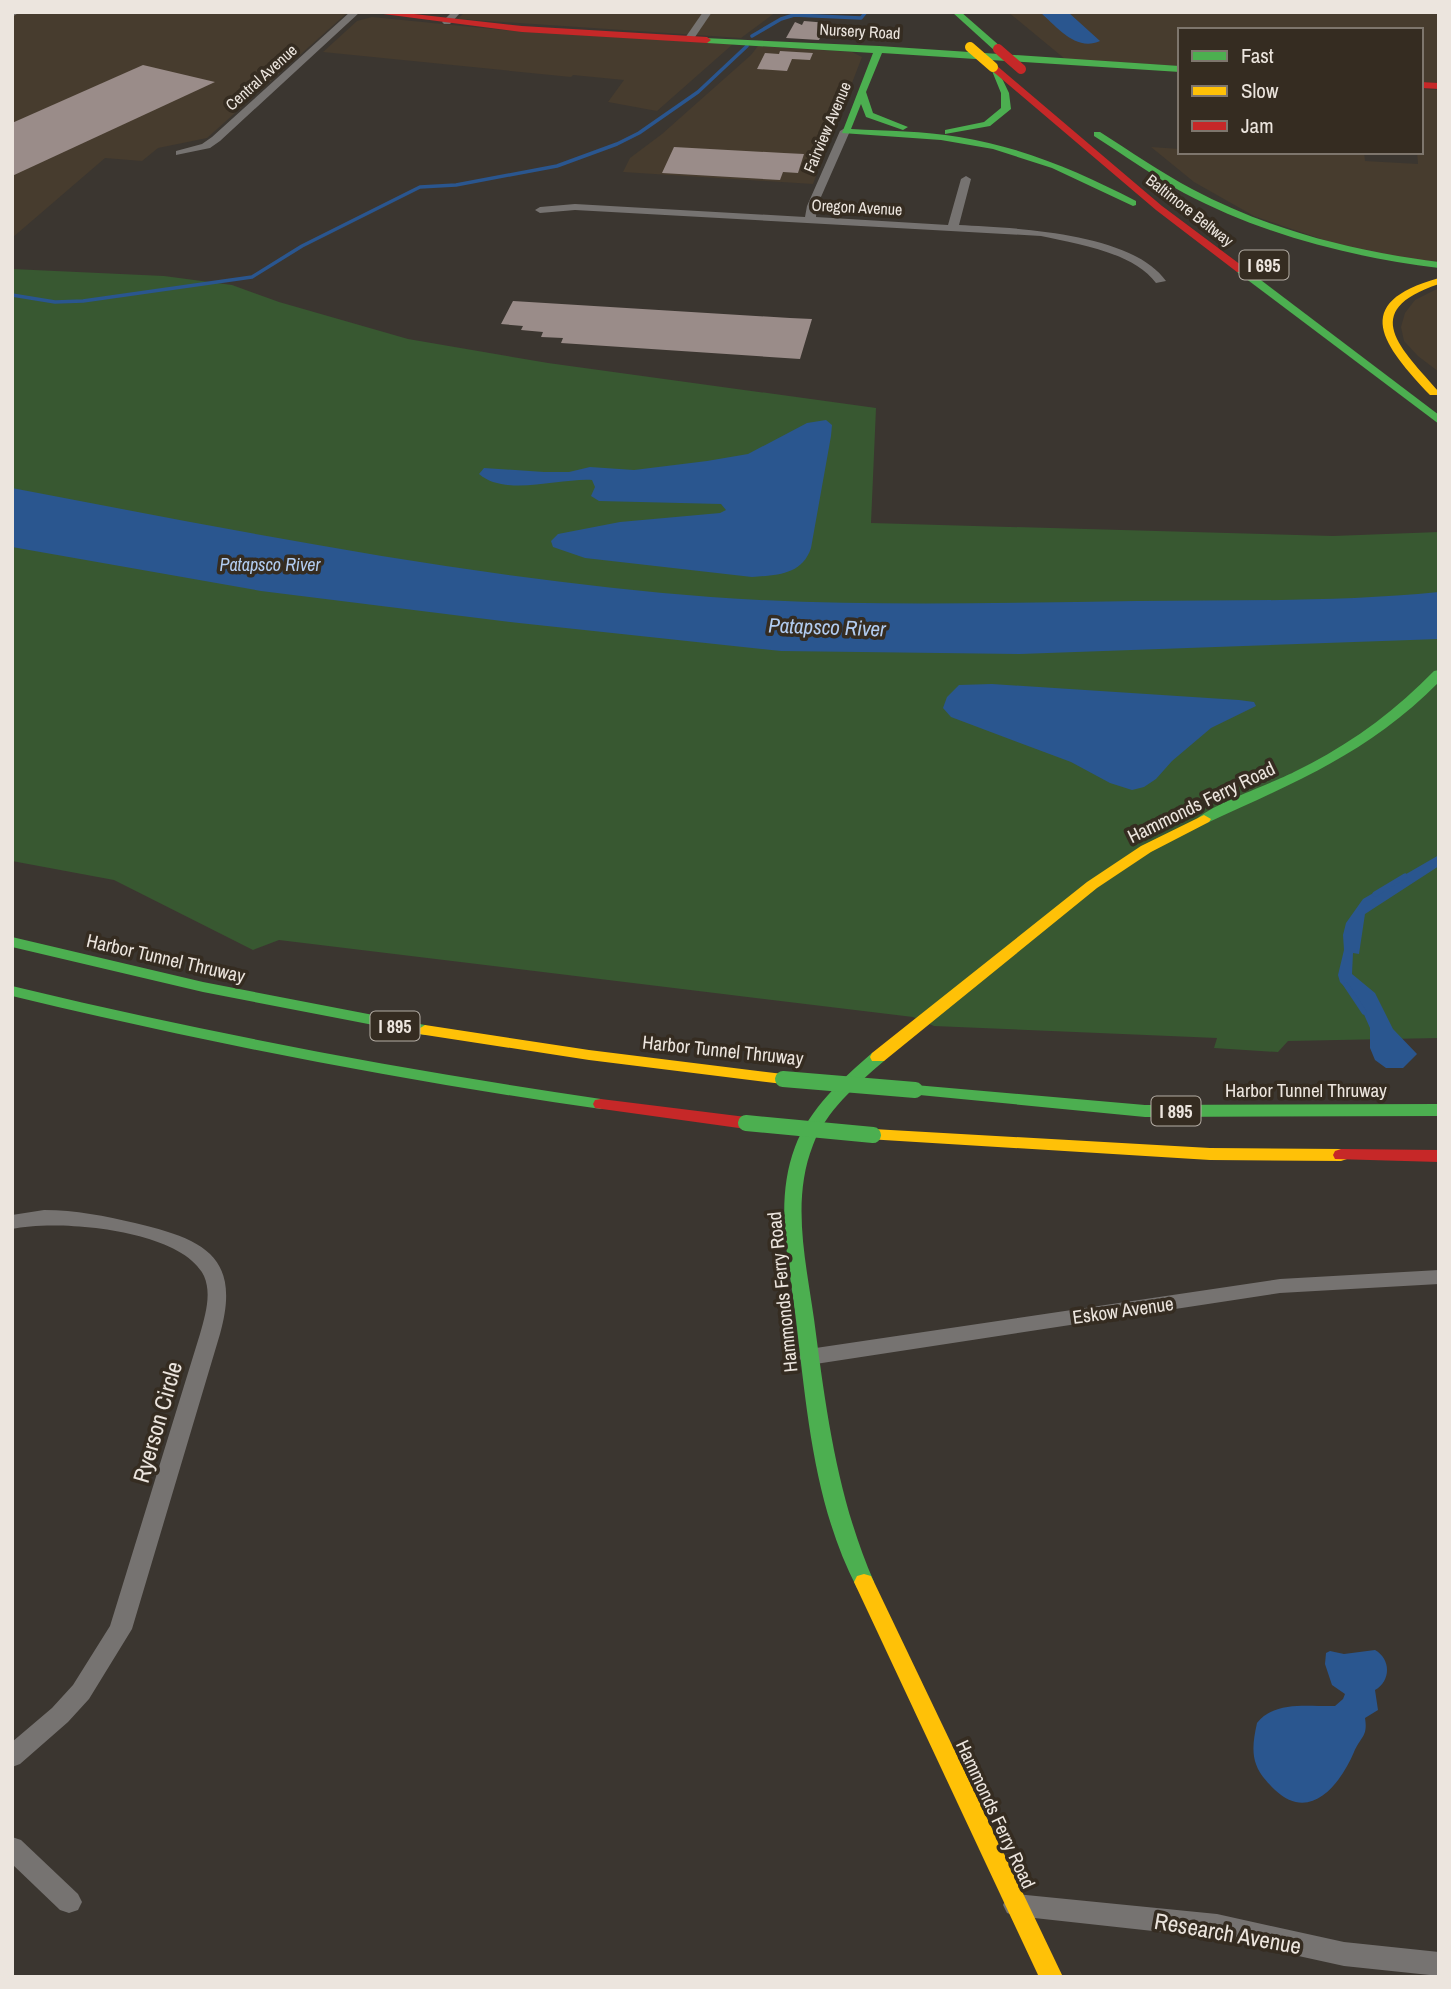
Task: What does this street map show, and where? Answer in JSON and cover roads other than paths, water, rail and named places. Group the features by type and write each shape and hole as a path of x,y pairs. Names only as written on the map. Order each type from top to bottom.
{"main road":[{"name":"Nursery Road","path":"372,12 690,38 1178,69"},
{"name":"Baltimore Beltway","path":"956,12 1097,134 1196,213"},
{"name":"Baltimore Beltway","path":"965,43 1106,165 1251,280 1432,416"},
{"name":"Fairview Avenue","path":"846,129 879,49"},
{"path":"846,129 953,132 981,127 1001,116 1006,109 1007,102 993,67"},
{"path":"861,92 869,115 877,120 925,132"},
{"path":"846,129 963,141 1041,161 1135,204 1251,280"},
{"path":"1097,134 1195,194 1278,232 1353,254 1439,265"},
{"path":"1436,394 1399,355 1388,337 1385,324 1387,313 1406,293 1439,281"},
{"path":"1378,351 1436,394"},
{"name":"Hammonds Ferry Road","path":"1051,1977 842,1534 822,1458 795,1242 794,1188 803,1146 830,1105 848,1086 1103,878 1173,834 1323,766 1355,748 1407,709 1439,674"},
{"name":"Harbor Tunnel Thruway","path":"12,942 205,989 382,1024 547,1051 783,1079 1144,1111 1439,1110"},
{"name":"I 895","path":"12,991 174,1030 386,1073 564,1101 746,1123 873,1135 1210,1154 1439,1156"},
{"path":"1210,1154 1439,1167"}],"street":[{"name":"Central Avenue","path":"180,153 206,146 216,139 356,12"},
{"path":"690,38 708,12"},
{"name":"Fairview Avenue","path":"810,220 812,206 846,129"},
{"path":"953,228 966,179"},
{"name":"Oregon Avenue","path":"540,210 575,207 1041,233 1073,239 1145,266 1158,275 1160,281"},
{"name":"Ryerson Circle","path":"12,1222 65,1216 91,1219 168,1238 189,1247 204,1260 214,1277 218,1293 210,1334 121,1629 81,1692 60,1715 12,1757"},
{"name":"Eskow Avenue","path":"809,1357 1280,1286 1439,1277"},
{"path":"12,1848 69,1902"},
{"name":"Research Avenue","path":"1016,1905 1217,1926 1344,1954 1439,1964"}],"water":[{"path":"1040,12 1068,12 1100,41 1091,44 1075,41"},
{"path":"826,420 832,425 831,436 811,548 802,564 779,574 752,577 585,558 553,547 551,541 558,534 620,522 720,513 726,510 721,504 599,501 591,496 595,487 592,480 518,485 490,481 479,474 484,468 544,472 569,472 590,467 634,470 707,461 748,454 807,423"},
{"name":"Patapsco River","path":"12,488 273,537 447,566 535,579 711,597 817,602 977,603 1325,599 1439,592 1439,639 1020,654 781,651 519,623 261,591 12,547"},
{"path":"992,684 1239,700 1254,702 1256,706 1211,728 1172,761 1156,779 1144,787 1132,790 1110,783 1071,762 951,717 943,708 947,697 959,685"},
{"path":"1439,855 1439,866 1365,914 1359,954 1353,953 1352,974 1375,993 1393,1029 1417,1054 1403,1068 1386,1068 1375,1060 1370,1048 1370,1028 1358,1001 1340,982 1338,975 1344,950 1343,935 1346,923 1363,899"},
{"path":"1375,1650 1384,1659 1387,1670 1384,1681 1375,1690 1378,1710 1365,1718 1365,1733 1341,1777 1322,1796 1312,1801 1300,1803 1288,1799 1267,1782 1257,1767 1254,1743 1257,1723 1264,1716 1283,1708 1335,1706 1345,1694 1332,1685 1325,1664 1326,1653"}],"waterway":[{"path":"752,36 781,19 794,15 861,18 866,12"},
{"path":"12,295 55,302 83,301 252,277 302,246 420,187 456,185 557,166 617,144 639,133 698,92 747,46"},
{"path":"1375,894 1405,876"},
{"path":"1346,985 1364,1012"}]}
